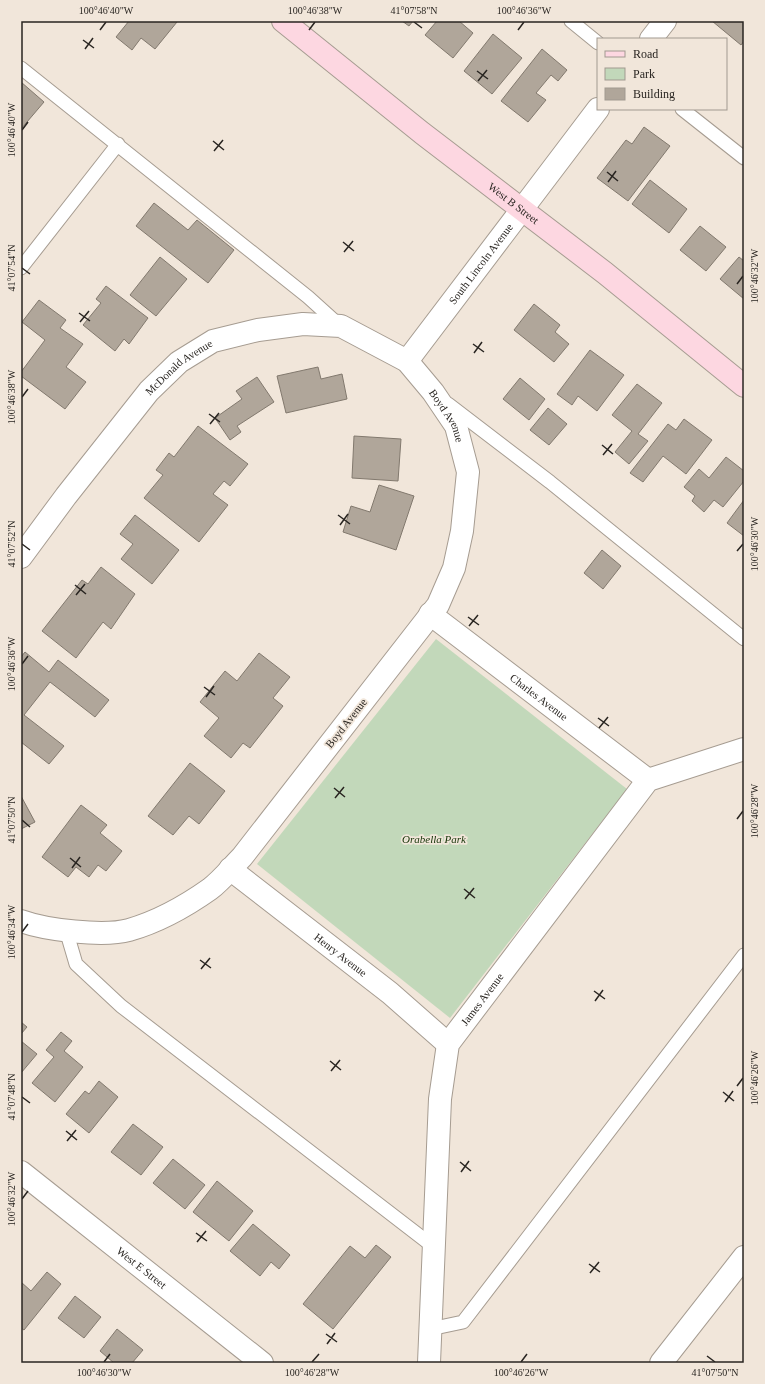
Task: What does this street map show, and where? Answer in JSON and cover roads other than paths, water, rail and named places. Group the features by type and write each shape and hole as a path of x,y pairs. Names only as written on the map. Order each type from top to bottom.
{"street":[{"name":"West B Street","path":"283,21 422,133 605,273 744,386"},
{"path":"653,38 665,21"},
{"name":"South Lincoln Avenue","path":"407,361 597,110"},
{"name":"McDonald Avenue","path":"21,557 66,496 149,391 179,362 213,341 258,330 304,324 341,326 407,361"},
{"name":"Boyd Avenue","path":"21,921 35,926 87,933 128,930 169,914 211,888 242,857 438,604 454,568 462,531 468,472 456,426 433,392 407,361"},
{"name":"Charles Avenue","path":"430,614 648,780"},
{"path":"648,780 744,749"},
{"name":"James Avenue","path":"429,1363 440,1100 448,1044 648,780"},
{"name":"Henry Avenue","path":"230,869 390,993 448,1044"},
{"name":"West E Street","path":"21,1172 262,1363"},
{"path":"661,1363 737,1282 744,1257"}],"lane":[{"path":"571,21 597,42"},
{"path":"21,68 308,297 341,326"},
{"path":"683,110 744,158"},
{"path":"21,268 118,144"},
{"path":"433,392 550,482 744,639"},
{"path":"66,930 76,964 121,1006 434,1247"},
{"path":"430,1329 463,1322 744,955"}],"park label":[{"name":"Orabella Park","path":"434,839"}]}
